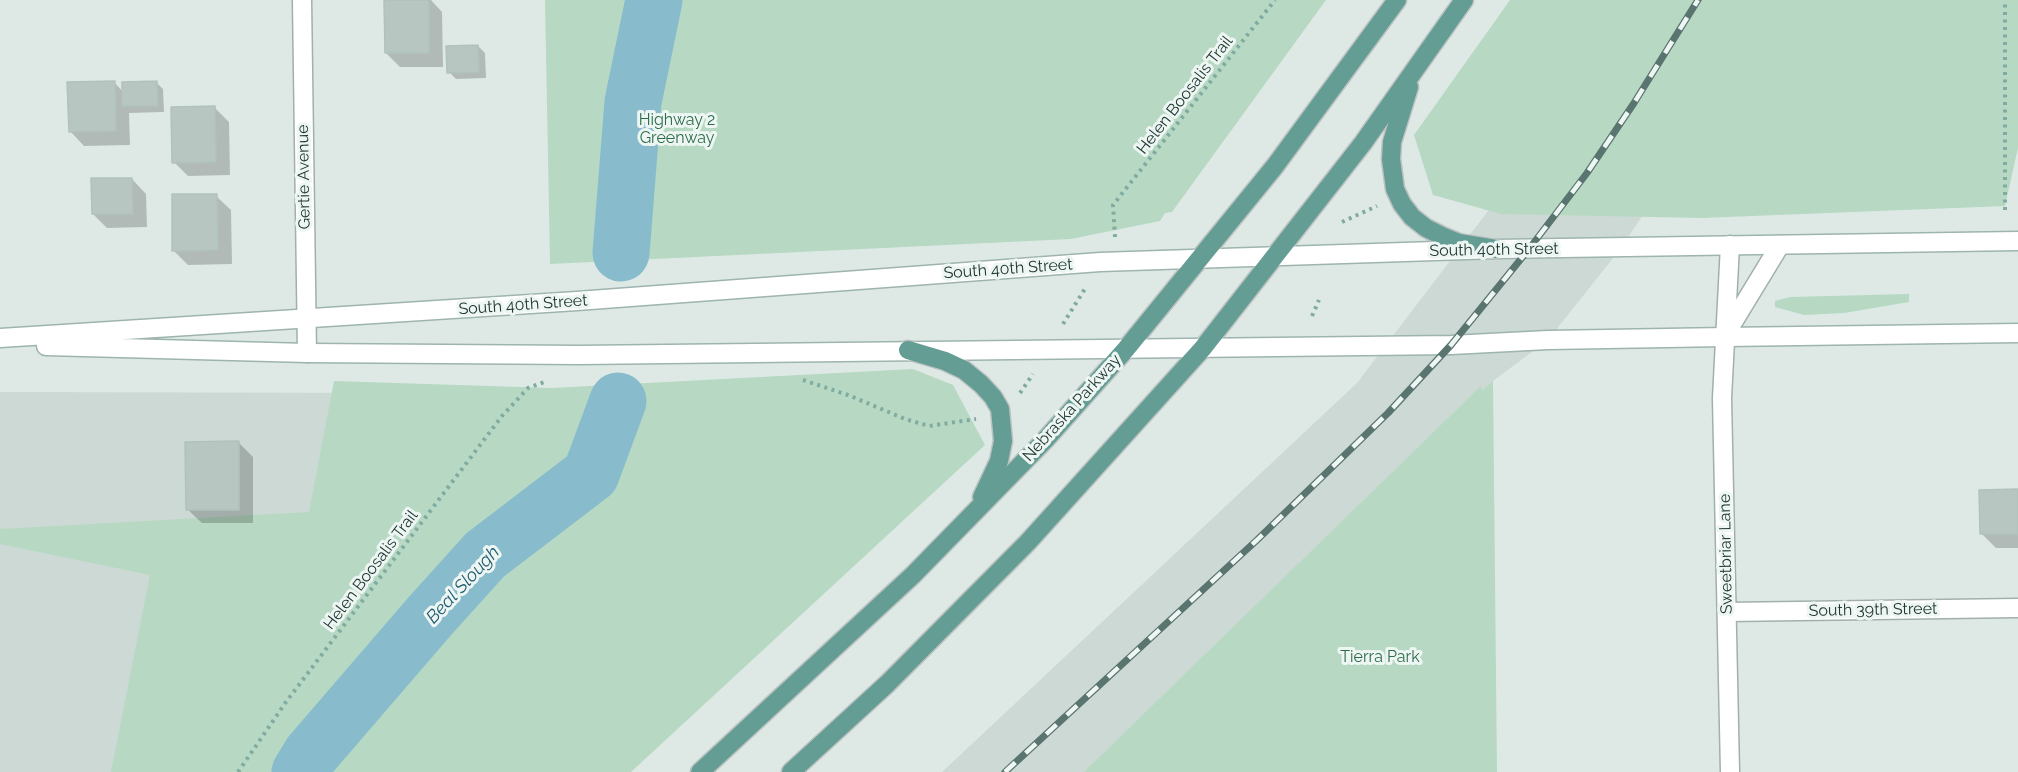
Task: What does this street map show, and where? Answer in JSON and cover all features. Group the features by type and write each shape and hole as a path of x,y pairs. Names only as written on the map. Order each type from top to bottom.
{"main road":[{"name":"Gertie Avenue","path":"302,0 307,353"},
{"name":"Nebraska Parkway","path":"700,772 913,575 1046,439 1126,349 1275,166 1396,0"},
{"path":"791,772 887,684 1028,542 1203,348 1363,142 1464,0"},
{"path":"1418,64 1404,98 1392,142 1391,159 1395,189 1412,218 1426,228 1459,243 1496,249"},
{"name":"South 40th Street","path":"0,338 588,301 1067,264 1496,249 2018,241"},
{"name":"Sweetbriar Lane","path":"1725,337 1780,244"},
{"name":"Sweetbriar Lane","path":"1730,245 1722,398 1730,772"},
{"path":"0,345 307,353 580,355 1451,345 1548,340 2018,333"},
{"path":"908,350 945,361 964,370 987,390 1000,409 1003,441 999,460 974,513"},
{"name":"South 39th Street","path":"1727,612 2018,608"}],"path":[{"name":"Helen Boosalis Trail","path":"1113,205 1275,0"},
{"path":"2005,0 2005,210"},
{"path":"1342,222 1378,205"},
{"path":"1312,316 1319,300"},
{"name":"Helen Boosalis Trail","path":"238,772 294,693 502,416 528,388"}],"shaded area":[{"path":"1584,85 1648,207 1621,248 1548,340 1493,381 1226,646 1090,772 942,772 1357,383"},
{"path":"0,392 420,393 215,772 0,772"}],"green space":[{"name":"Highway 2 Greenway","path":"545,0 1326,0 1172,212 1165,213 1160,221 1071,239 550,264"},
{"path":"1510,0 2018,0 2018,148 2005,206 1702,218 1501,214 1433,195 1414,135"},
{"path":"1909,294 1909,302 1844,313 1804,315 1775,307 1775,301 1790,297"},
{"path":"913,369 953,385 985,445 631,772 111,772 150,575 0,544 0,529 309,512 334,381 552,388"},
{"name":"Tierra Park","path":"1493,381 1497,772 1084,772 1481,386 1482,391"}],"building":[{"path":"384,0 429,0 429,53 385,53"},
{"path":"478,45 479,72 447,73 446,46"},
{"path":"115,81 116,131 69,132 67,82"},
{"path":"157,81 158,106 122,106 122,82"},
{"path":"215,106 216,162 172,163 171,107"},
{"path":"91,178 132,178 133,214 92,214"},
{"path":"172,194 217,194 218,250 172,251"},
{"path":"239,441 239,510 186,510 185,442"},
{"path":"2018,489 2018,534 1980,534 1979,490"}],"waterway":[{"name":"Beal Slough","path":"621,253 633,102 654,0"},
{"name":"Beal Slough","path":"300,772 311,754 485,555 591,474 618,401"}],"railway":[{"path":"1005,772 1257,540 1388,413 1451,345 1587,173 1698,0"}]}
